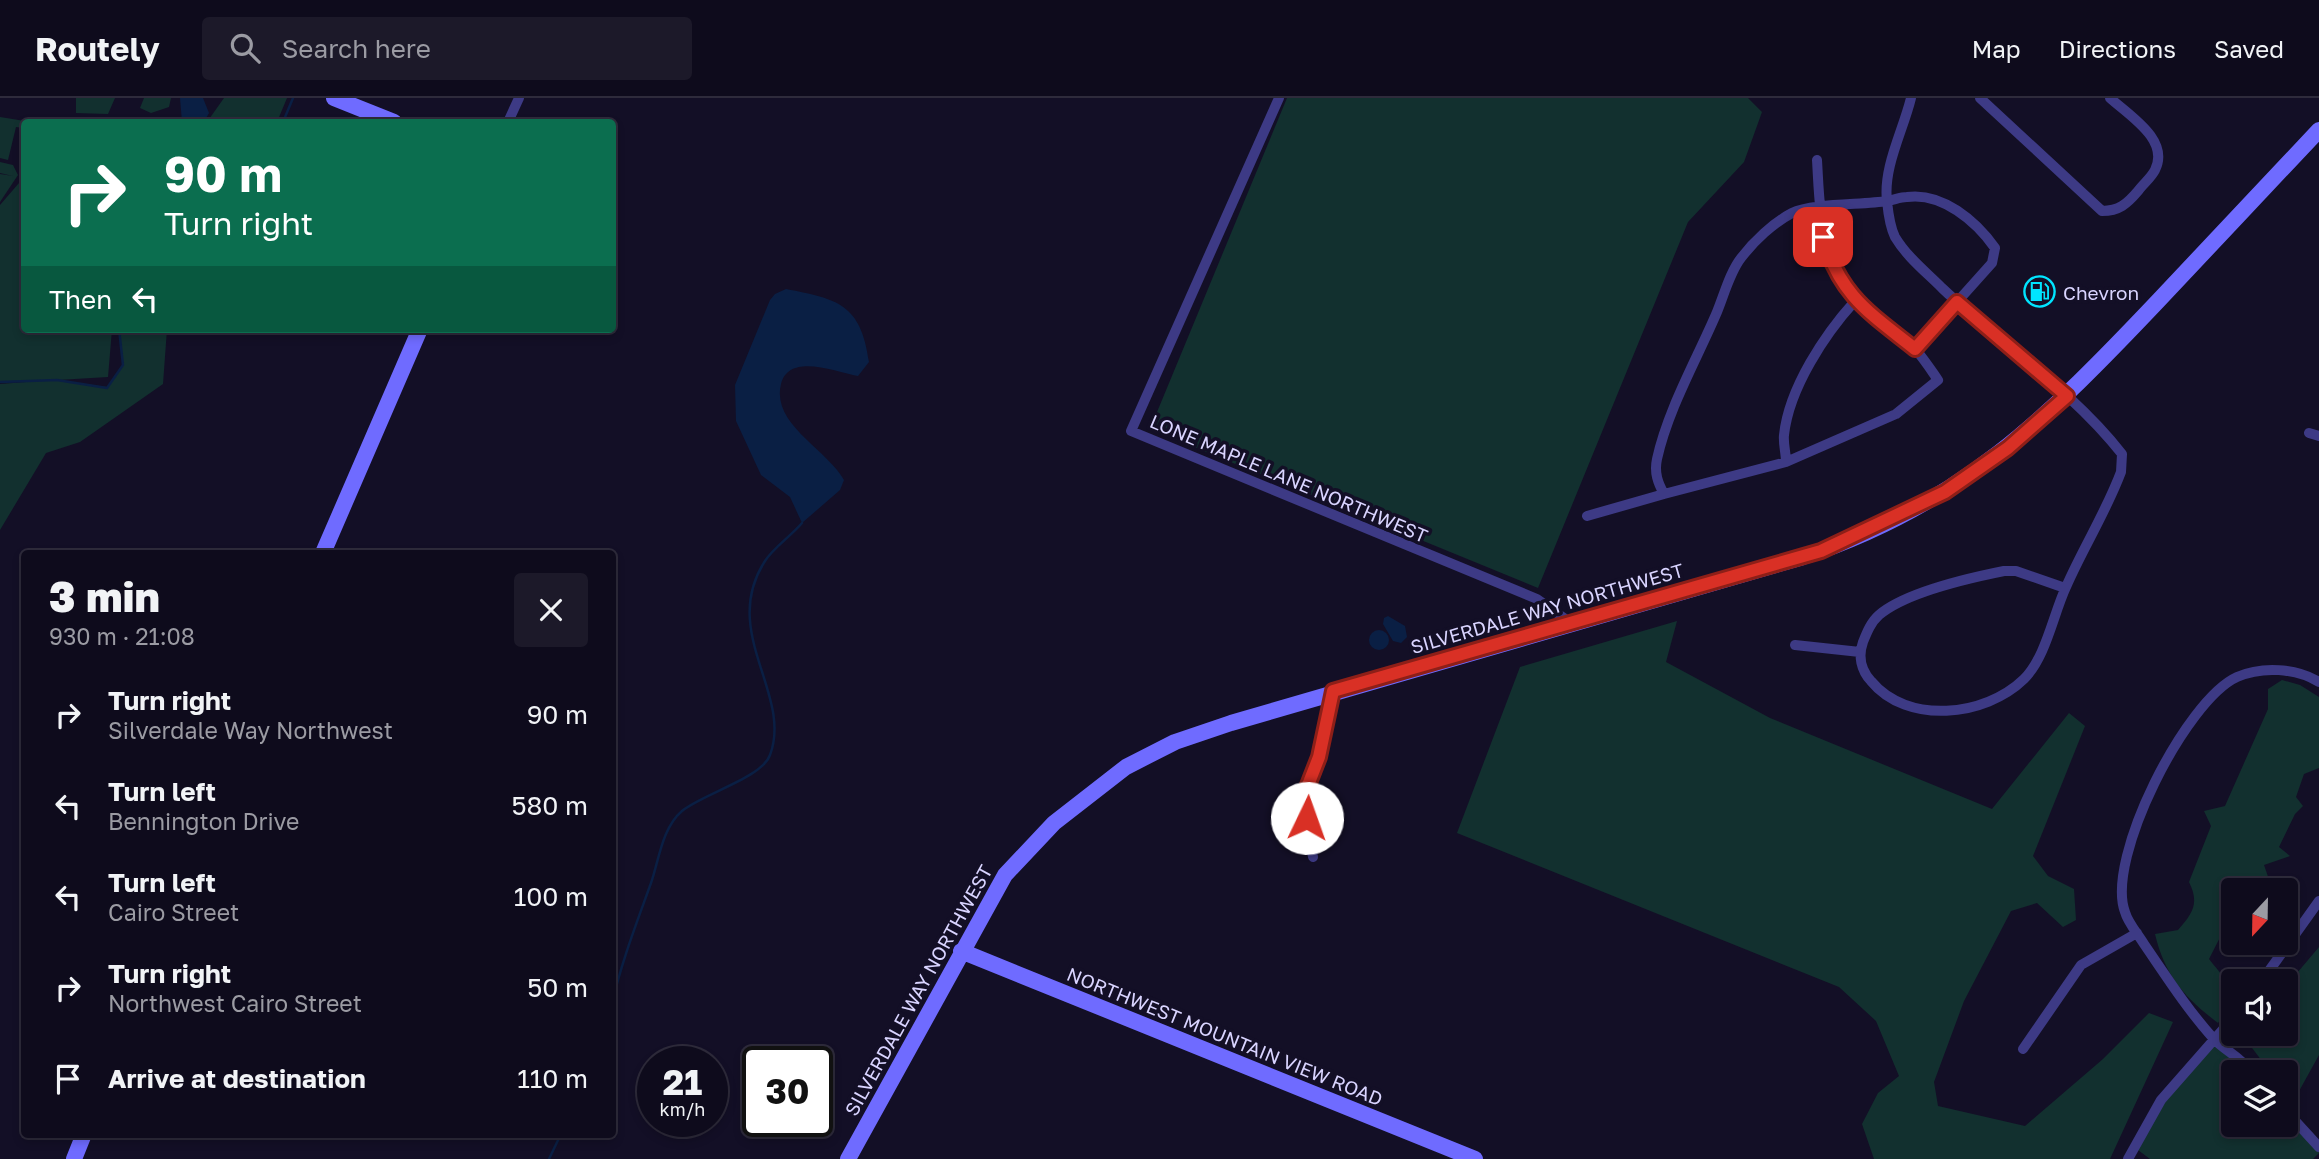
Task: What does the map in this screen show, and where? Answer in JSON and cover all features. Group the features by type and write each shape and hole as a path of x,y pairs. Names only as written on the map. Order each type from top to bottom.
{"main road":[{"path":"334,98 386,119"},
{"name":"SILVERDALE WAY NORTHWEST","path":"848,1159 995,891 1018,859 1054,822 1101,784 1142,758 1175,743 1333,691 1803,557 1839,543 1957,484 2008,448 2067,396 2319,130"},
{"path":"324,550 418,333"},
{"name":"NORTHWEST MOUNTAIN VIEW ROAD","path":"961,951 1475,1159"},
{"path":"74,1159 83,1138"}],"street":[{"path":"509,119 519,98"},
{"name":"LONE MAPLE LANE NORTHWEST","path":"1279,98 1131,432 1537,599 1571,623"},
{"path":"1911,98 1888,174 1887,201 1893,234 1906,252 1957,302 2067,396 2122,454 2121,472 2065,588 2028,675 2013,687 1962,710 1913,708 1895,703 1879,692 1865,675 1860,652 1867,632 1879,615 1929,592 2004,571 2016,571 2065,588"},
{"path":"1980,98 2102,211 2115,211 2129,202 2155,171 2160,153 2156,142 2110,98"},
{"path":"1587,516 1786,462 1896,414 1938,380 1915,349 1855,301 1830,262 1823,237 1817,160"},
{"path":"1664,494 1657,481 1657,460 1674,412 1739,260 1767,231 1794,212 1909,196 1945,202 1986,235 1995,248 1992,263 1915,349"},
{"path":"1786,462 1784,434 1797,392 1828,331 1855,301"},
{"path":"1795,645 1860,652"},
{"path":"2243,1060 2215,1041 2175,991 2124,912 2122,893 2134,835 2160,771 2195,717 2224,685 2249,673 2292,671 2319,682"},
{"path":"1313,857 1303,798 1319,757 1333,691"},
{"path":"2270,969 2319,901"},
{"path":"2023,1049 2081,965 2137,933"},
{"path":"2128,1159 2161,1100 2221,1033"},
{"path":"2298,1124 2319,1147"}],"green space":[{"path":"76,98 115,98 108,114 76,113"},
{"path":"144,98 171,98 169,107 151,113 140,108"},
{"path":"224,98 287,98 278,119 209,119"},
{"path":"1287,98 1748,98 1762,112 1744,162 1688,222 1538,588 1150,429"},
{"path":"0,117 21,120 21,128 16,127 8,160 0,158"},
{"path":"0,162 13,165 18,175 0,202 0,174 13,176 0,173"},
{"path":"19,183 21,333 112,333 108,377 58,380 107,387 123,365 119,333 167,333 163,384 80,442 46,453 0,530 0,384 39,381 0,382 0,205"},
{"path":"1677,621 1666,662 1770,718 1992,809 2069,713 2085,726 2033,856 2048,876 2074,889 2076,920 2063,927 2037,903 2011,911 1964,1001 1934,1082 1938,1106 2025,1126 2103,1059 2149,1013 2173,1022 2110,1159 1874,1159 1862,1124 1878,1093 1899,1076 1876,1021 1839,987 1457,833 1520,667"},
{"path":"2282,680 2300,685 2319,697 2319,768 2304,774 2296,797 2303,806 2295,814 2279,847 2290,856 2264,865 2268,878 2221,878 2221,936 2209,959 2221,973 2221,1019 2218,1023 2195,1004 2170,974 2155,934 2178,930 2191,914 2194,897 2189,882 2211,826 2204,811 2225,806 2268,709 2268,689"},
{"path":"2319,947 2319,1055 2298,1093 2298,1060 2261,1060 2251,1046 2298,1046 2298,972"},
{"path":"2215,1041 2237,1060 2221,1060 2221,1137 2298,1137 2298,1124 2319,1147 2319,1153 2313,1159 2150,1159 2134,1147 2161,1100"}],"water":[{"path":"180,98 203,98 209,113 206,119 182,119"},
{"path":"786,289 820,296 844,308 860,328 869,362 858,376 826,368 803,366 786,374 781,384 780,398 784,412 844,480 840,490 802,523 790,497 761,475 736,421 735,385 770,300 775,294"},
{"path":"1388,616 1405,626 1407,637 1401,643 1393,641 1383,624 1384,618"},
{"path":"1379,630 1386,633 1389,640 1386,647 1379,650 1372,647 1369,640 1372,633"}],"waterway":[{"path":"284,119 293,98"},
{"path":"0,382 57,380 107,388 123,365 119,333"},
{"path":"616,990 662,845 675,818 691,805 756,771 770,755 775,732 772,709 752,638 750,613 753,587 768,556 802,523"},
{"path":"549,1159 559,1138"}],"place":[{"name":"Chevron","path":"2040,292"}],"route":[{"path":"1307,818 1303,798 1319,757 1333,691 1821,551 1945,492 2008,448 2067,396 1957,302 1915,349 1855,301 1830,262 1823,237"}]}
